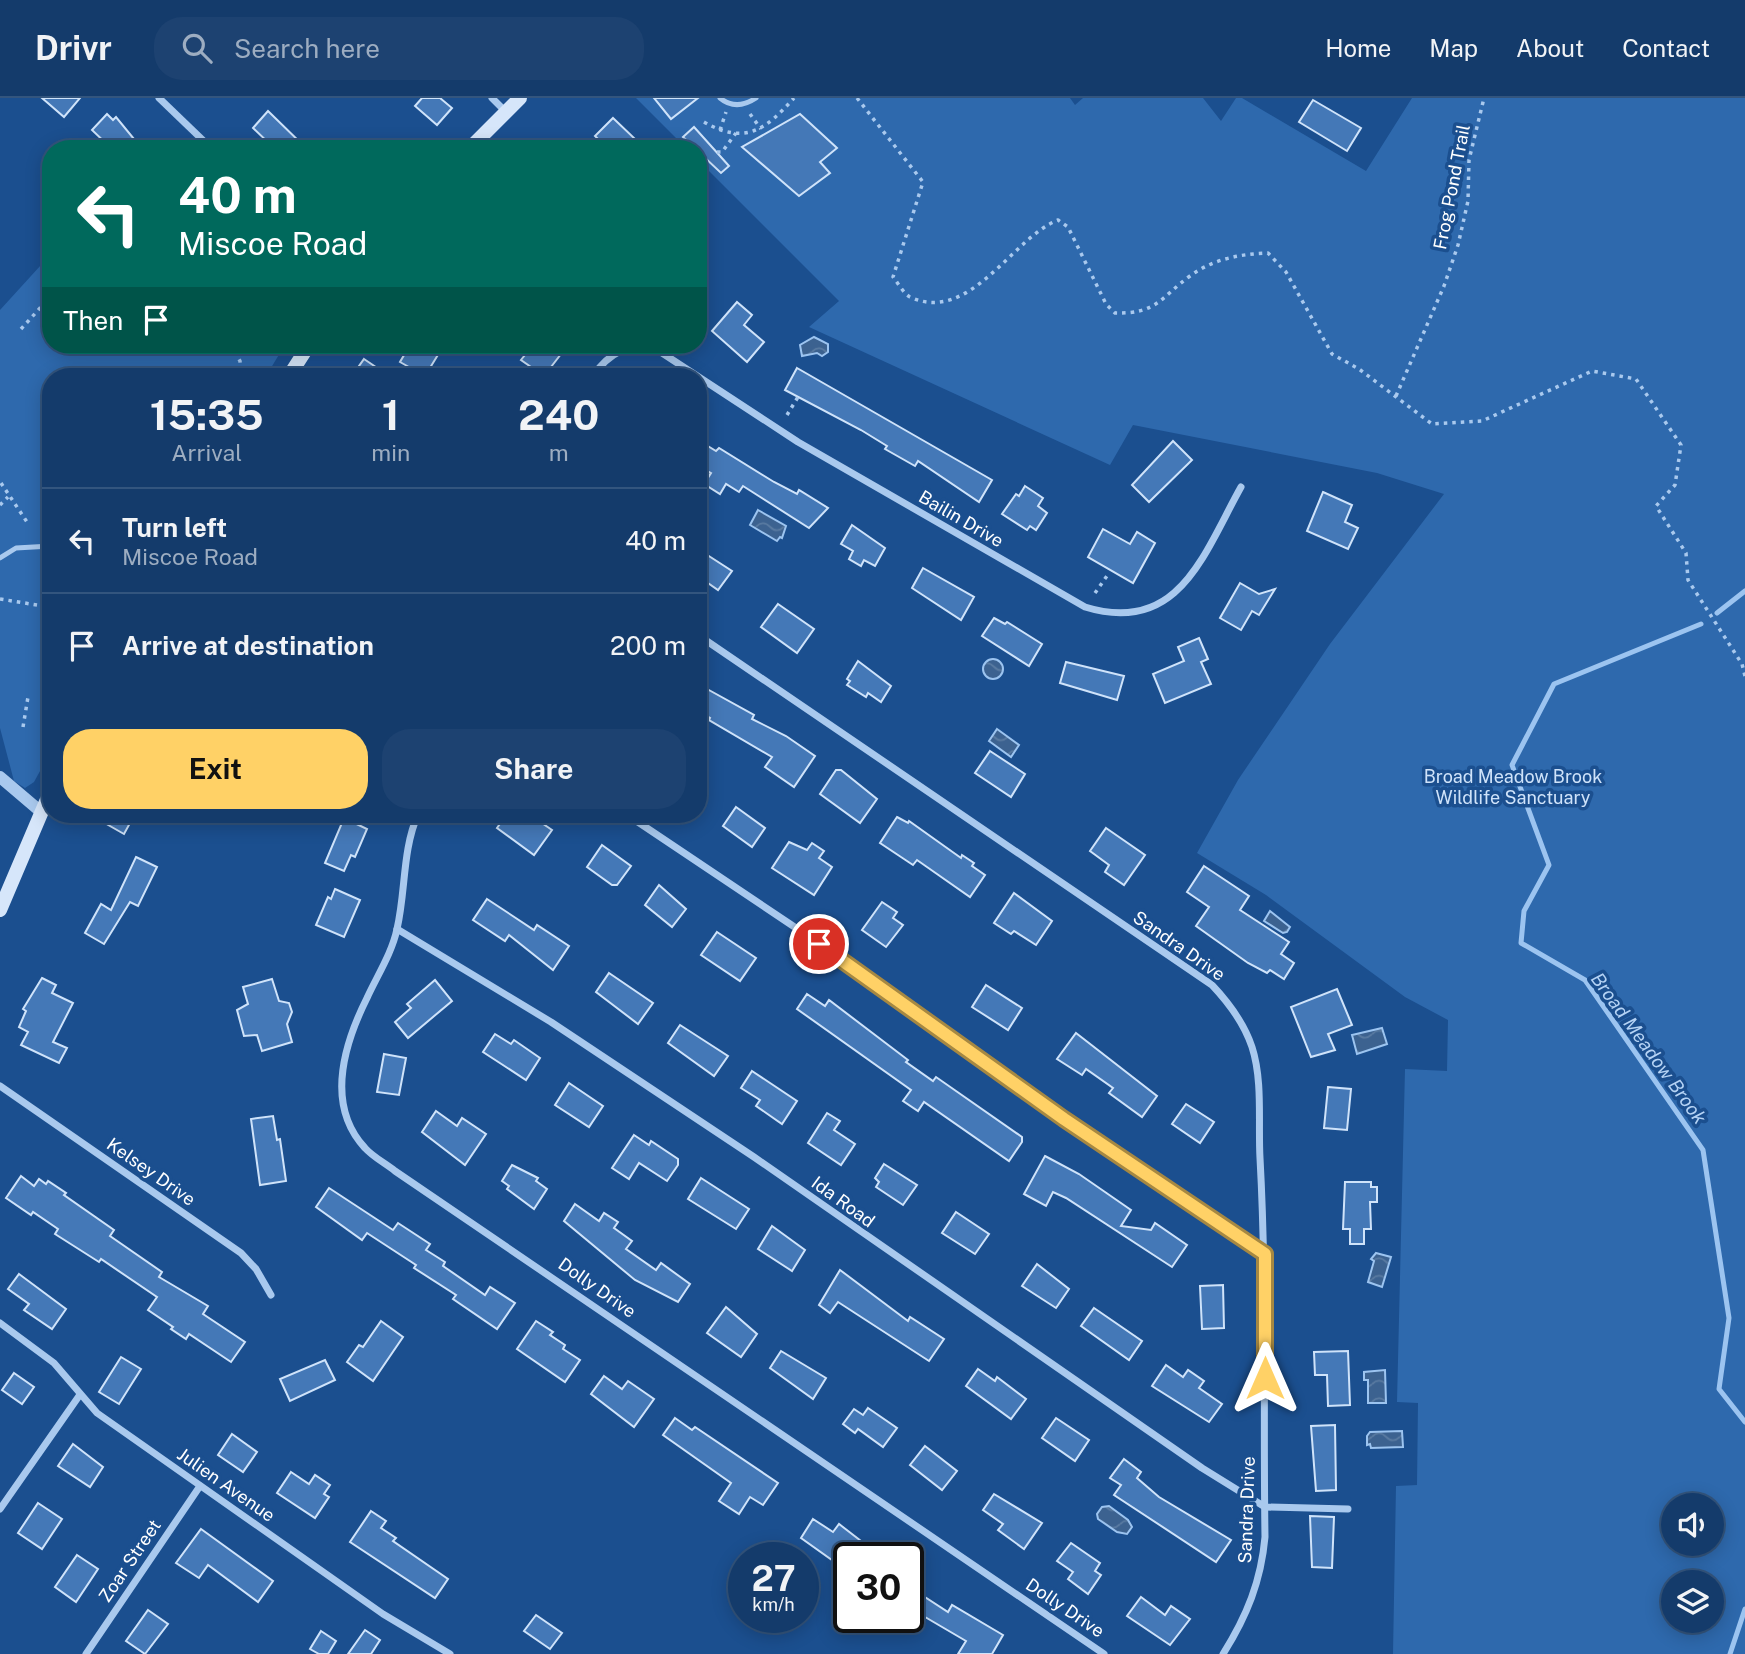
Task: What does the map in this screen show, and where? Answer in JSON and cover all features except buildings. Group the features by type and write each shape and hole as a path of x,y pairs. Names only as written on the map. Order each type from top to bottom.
{"main road":[{"path":"478,140 520,98"},
{"path":"0,910 42,807"}],"street":[{"path":"159,98 203,140"},
{"path":"492,98 506,111"},
{"path":"599,368 617,354"},
{"name":"Bailin Drive","path":"667,354 688,368"},
{"name":"Bailin Drive","path":"707,381 798,442 925,517 1085,607 1106,614 1149,610 1175,595 1192,572 1241,487"},
{"name":"Sandra Drive","path":"707,641 1212,985 1237,1016 1253,1049 1258,1082 1265,1254 1265,1507 1261,1576 1240,1628 1223,1654"},
{"path":"0,777 40,811"},
{"name":"Dolly Drive","path":"414,823 408,837 397,929 365,1001 341,1078 341,1095 350,1125 367,1150 1104,1654"},
{"path":"639,823 799,930 1064,1119 1265,1254"},
{"name":"Ida Road","path":"397,929 561,1028 754,1157 863,1236 1202,1468 1265,1507"},
{"name":"Kelsey Drive","path":"0,1086 241,1253 256,1269 271,1296"},
{"name":"Julien Avenue","path":"0,1323 54,1363 79,1396 97,1413 383,1614 450,1654"},
{"path":"0,1509 79,1396"},
{"name":"Zoar Street","path":"86,1654 200,1486"},
{"path":"1265,1507 1348,1509"}],"lane":[{"path":"720,98 730,103 746,104 756,98"},
{"path":"0,558 16,548 42,547"}],"path":[{"path":"704,122 720,130 736,133 761,128 769,125 794,98"},
{"path":"857,98 923,182 893,277 909,297 935,303 974,290 1041,226 1058,220 1068,227 1106,304 1115,313 1151,309 1190,276 1207,266 1240,254 1268,253 1286,272 1332,354 1396,396 1432,424 1482,421 1592,371 1636,379 1681,445 1675,485 1656,506 1686,552 1688,580 1742,664 1745,676"},
{"name":"Frog Pond Trail","path":"1396,396 1444,286 1458,245 1468,201 1469,160 1484,98"},
{"path":"720,130 730,103"},
{"path":"749,113 761,128"},
{"path":"717,152 722,152 730,144 736,133"},
{"path":"21,329 42,306"},
{"path":"787,415 798,397"},
{"path":"0,479 9,499 24,514 27,522"},
{"path":"0,505 9,499"},
{"path":"1096,593 1108,573"},
{"path":"0,598 42,606"},
{"path":"23,727 28,697"}],"green space":[{"name":"Broad Meadow Brook Wildlife Sanctuary","path":"636,98 1070,98 1075,105 1083,98 1203,98 1221,121 1236,98 1242,98 1366,171 1412,98 1745,98 1745,1654 1393,1654 1396,1486 1417,1485 1418,1403 1397,1402 1405,1069 1447,1071 1448,1020 1405,997 1266,895 1197,853 1238,780 1330,644 1444,494 1377,473 1133,425 1110,465 809,327 839,301 707,169 707,140 678,140"},
{"path":"42,264 42,354 279,354 271,368 42,368 42,767 34,782 25,788 14,781 0,728 0,310"}],"water":[{"path":"814,337 828,344 828,352 822,356 817,353 802,356 800,345"},
{"path":"758,510 786,526 782,538 777,541 750,525"},
{"path":"993,659 1000,662 1003,669 1000,676 993,679 986,676 983,669 986,662"},
{"path":"997,729 1019,745 1011,757 989,741"},
{"path":"1270,911 1290,927 1287,932 1283,933 1264,921"},
{"path":"1382,1028 1387,1044 1357,1054 1352,1035"},
{"path":"1376,1253 1391,1257 1382,1287 1368,1282 1374,1261 1371,1259"},
{"path":"1385,1370 1386,1403 1368,1403 1368,1380 1364,1380 1364,1372"},
{"path":"1402,1431 1403,1447 1371,1448 1370,1444 1367,1445 1370,1432"},
{"path":"1109,1506 1128,1520 1132,1527 1127,1534 1117,1532 1098,1519 1097,1514 1102,1507"}],"waterway":[{"name":"Broad Meadow Brook","path":"1717,613 1745,591"},
{"name":"Broad Meadow Brook","path":"1701,624 1554,684 1512,765 1549,865 1524,911 1521,943 1585,980 1703,1150 1729,1318 1719,1389 1745,1422"},
{"name":"Broad Meadow Brook","path":"1730,1654 1745,1609"}],"route":[{"path":"819,944 1064,1119 1196,1205 1265,1254 1265,1378"}]}
